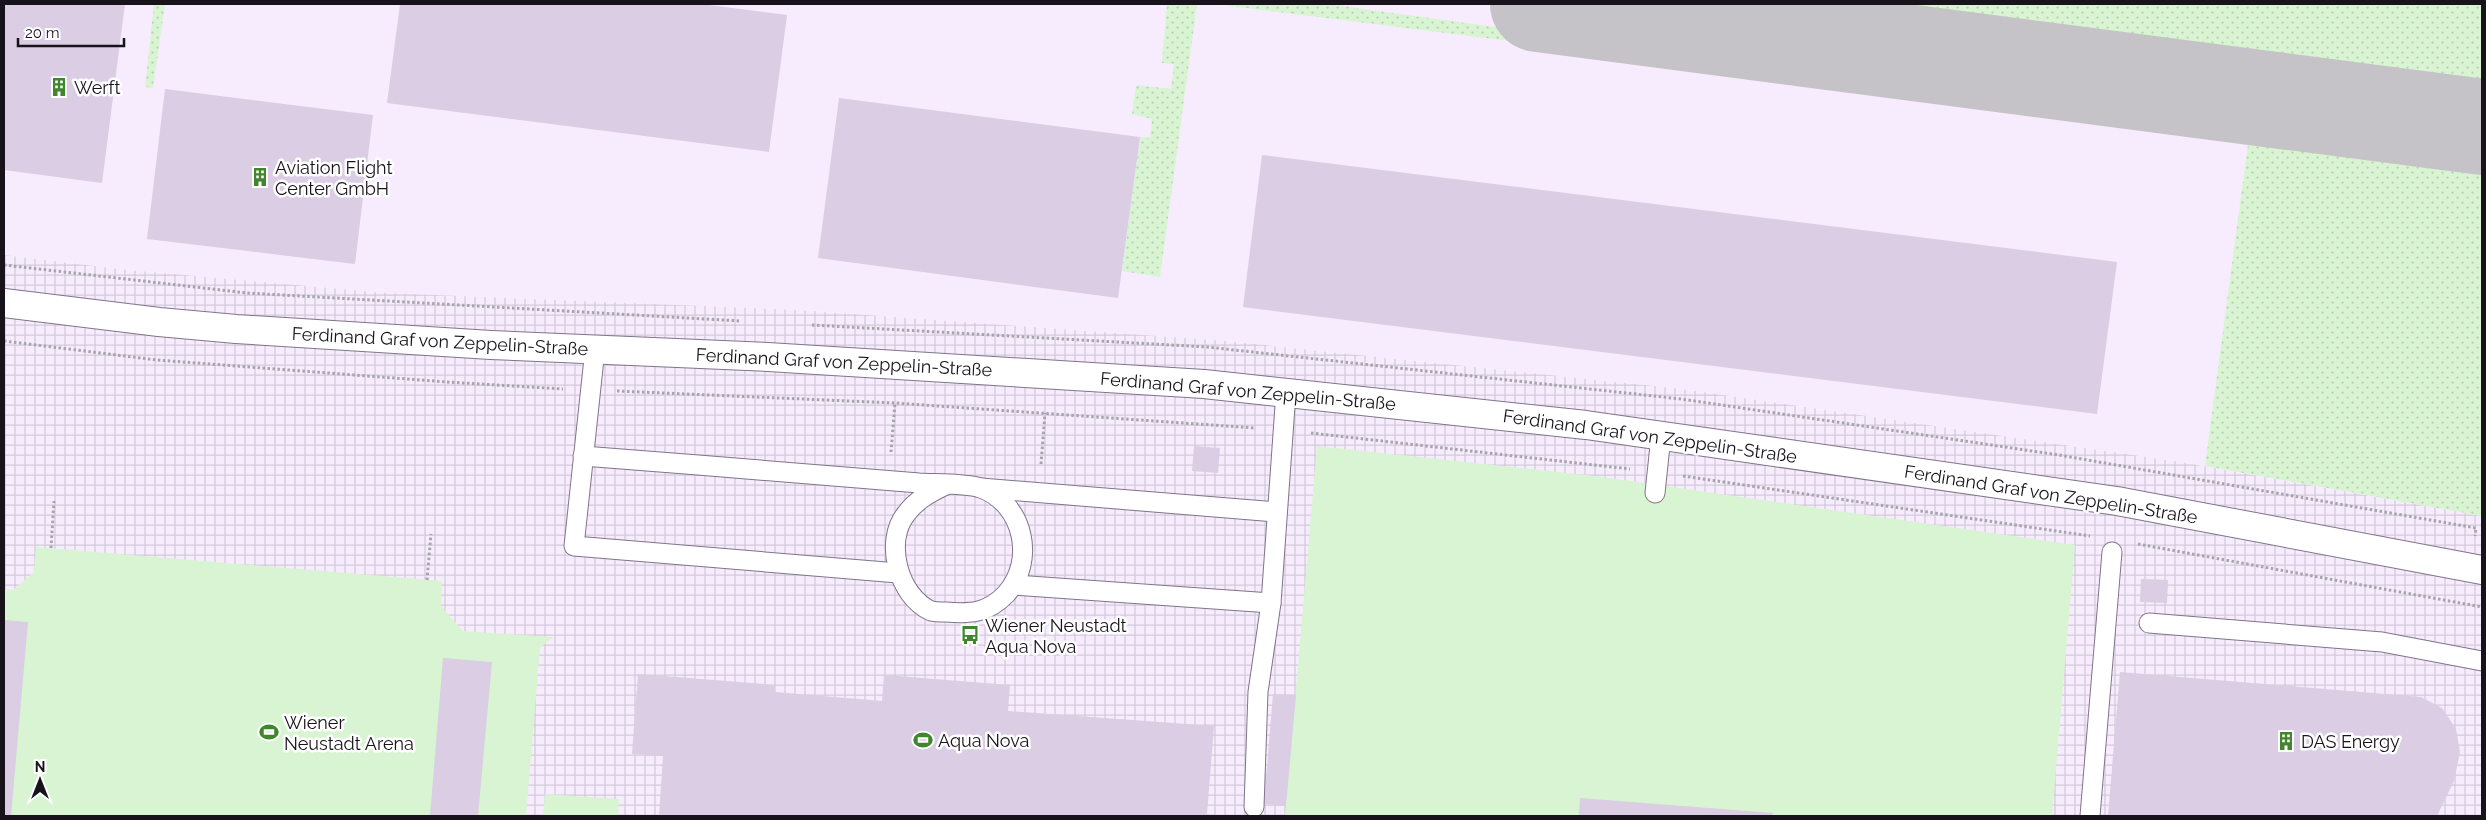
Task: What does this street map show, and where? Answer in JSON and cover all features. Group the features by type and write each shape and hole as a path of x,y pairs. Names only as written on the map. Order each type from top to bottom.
{"street":[{"name":"Ferdinand Graf von Zeppelin-Straße","path":"4,303 159,322 236,329 491,346 595,349 1052,373 1286,392 1577,424 2117,501 2482,570"}],"lane":[{"path":"595,349 574,546 898,573"},
{"path":"1254,807 1258,692 1271,603 1286,392"},
{"path":"1655,493 1661,436"},
{"path":"583,456 1277,512"},
{"path":"946,485 928,493 905,514 895,540 898,573 912,595 931,611 972,614 997,603 1014,585 1023,561 1022,534 1012,513 995,496 980,488"},
{"path":"2090,816 2112,552"},
{"path":"1014,585 1271,603"},
{"path":"2149,624 2382,642 2482,661"}],"path":[{"path":"4,342 157,360 447,382 591,390 895,402 1283,430 1657,473 2094,536"},
{"path":"889,480 895,402"},
{"path":"1039,493 1045,413"},
{"path":"51,548 54,500"},
{"path":"427,580 431,534"},
{"path":"2132,543 2482,607"}],"shaded area":[{"path":"4,4 2482,4 2482,516 2181,462 1682,389 1226,341 799,310 387,293 128,270 4,255"},
{"path":"4,255 128,270 387,293 799,310 1226,341 1682,389 2181,462 2482,516 2482,816 4,816"}],"green space":[{"path":"154,4 165,4 153,88 145,87"},
{"path":"1167,4 1197,4 1160,277 1122,271 1140,137 1150,138 1152,119 1132,114 1136,85 1171,89 1174,64 1162,63"},
{"path":"1214,4 1327,4 1569,37 1573,44 1566,48"},
{"path":"1747,4 2482,4 2482,98"},
{"path":"1738,59 2482,154 2482,516 2205,466 2249,137 1737,70 1733,63"},
{"path":"1317,446 1595,476 2075,545 2052,816 1285,816"},
{"name":"Wiener Neustadt Arena","path":"36,547 442,581 441,606 463,631 553,637 540,648 526,816 4,816 4,589 13,590 34,572"},
{"path":"545,794 619,799 618,816 543,816"}],"building":[{"name":"Werft","path":"4,4 125,4 102,183 4,170"},
{"path":"400,4 701,4 787,15 769,152 387,103"},
{"name":"Aviation Flight Center GmbH","path":"165,89 373,115 355,264 147,239"},
{"path":"839,98 1140,137 1118,298 818,258"},
{"path":"1262,155 2117,262 2097,414 1243,307"},
{"path":"1194,446 1220,448 1218,473 1192,471"},
{"path":"2141,579 2168,580 2167,603 2140,602"},
{"path":"4,620 28,622 11,816 4,816"},
{"path":"443,658 492,662 478,816 430,816"},
{"name":"DAS Energy","path":"2120,672 2421,697 2442,708 2456,729 2460,752 2454,781 2437,816 2108,816"},
{"name":"Aqua Nova","path":"638,674 775,685 775,692 882,701 884,675 1010,685 1008,711 1214,726 1207,814 1224,816 659,816 663,756 632,754"},
{"path":"1273,694 1296,695 1286,806 1264,804"},
{"path":"1580,798 1773,813 1772,816 1579,816"}],"taxiway":[{"path":"1538,4 2482,127"}],"place":[{"name":"Werft","path":"59,87"},
{"name":"Aviation Flight Center GmbH","path":"260,177"},
{"name":"Wiener Neustadt Aqua Nova","path":"970,635"},
{"name":"Wiener Neustadt Arena","path":"269,732"},
{"name":"Aqua Nova","path":"923,740"},
{"name":"DAS Energy","path":"2286,741"}]}
